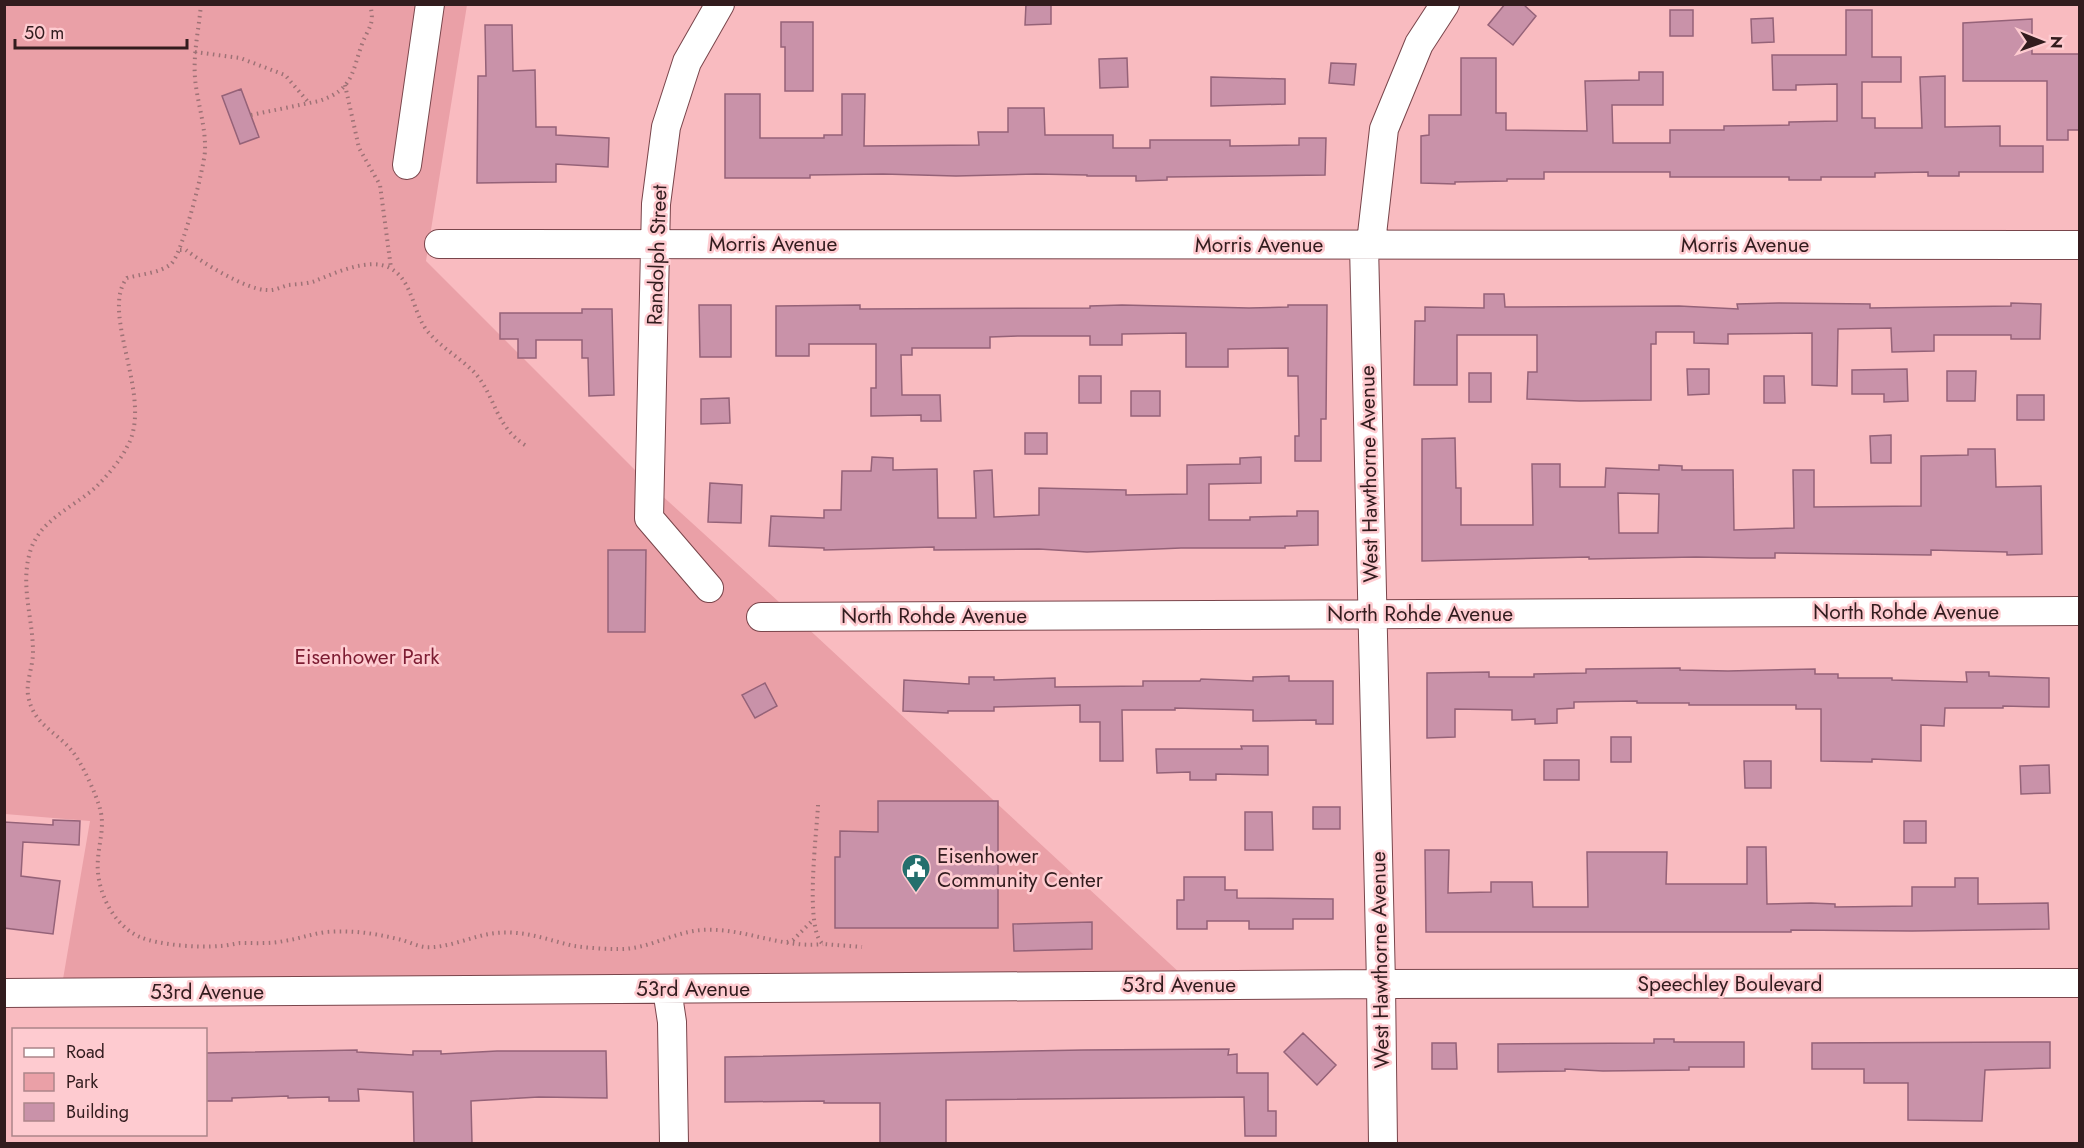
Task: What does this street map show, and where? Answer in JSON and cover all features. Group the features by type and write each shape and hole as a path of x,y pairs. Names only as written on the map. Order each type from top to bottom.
{"street":[{"path":"407,165 430,4"},
{"name":"Randolph Street","path":"709,588 649,518 656,204 666,127 687,62 720,4"},
{"name":"West Hawthorne Avenue","path":"1383,1143 1364,245 1371,243 1384,129 1419,44 1445,4"},
{"name":"Morris Avenue","path":"439,244 2079,245"},
{"name":"North Rohde Avenue","path":"761,617 2079,611"},
{"name":"Speechley Boulevard","path":"1381,984 2079,983"},
{"name":"53rd Avenue","path":"4,993 1381,984"},
{"path":"668,989 672,1022 675,1143"}],"path":[{"path":"201,4 195,52 195,80 205,150 180,250 168,267 127,278 123,284 120,319 131,376 136,419 130,441 98,484 57,516 42,531 29,553 26,576 33,656 28,686 29,699 40,722 76,755 97,800 102,829 97,861 98,879 107,902 120,922 145,939 191,947 281,942 323,933 356,930 425,947 497,933 523,933 577,946 641,948 657,941 703,930 736,932 797,946 823,944 862,946"},
{"path":"251,115 328,98 345,85 355,70 373,21 370,4"},
{"path":"195,52 240,58 285,75 309,103"},
{"path":"345,85 358,148 380,185 391,268"},
{"path":"180,250 186,250 242,284 266,290 314,281 357,266 391,268 406,284 418,315 429,333 474,373 509,434 525,445"},
{"path":"818,805 813,919 817,936 823,944"},
{"path":"787,942 793,940 813,919"}],"green space":[{"name":"Eisenhower Park","path":"4,5 467,5 426,261 647,482 1182,975 62,985 90,821 5,814"}],"building":[{"path":"1026,4 1051,4 1051,24 1025,25"},
{"path":"1505,4 1523,4 1536,16 1513,45 1488,25"},
{"path":"1670,10 1693,10 1693,36 1670,36"},
{"path":"1846,10 1872,10 1872,57 1901,57 1901,82 1862,82 1862,118 1875,118 1875,128 1922,128 1920,77 1945,76 1945,127 2000,126 2000,146 2043,146 2043,172 1959,172 1959,176 1928,176 1928,172 1875,173 1875,177 1821,177 1821,180 1789,180 1789,177 1670,177 1670,172 1544,172 1544,179 1507,179 1507,181 1455,182 1455,184 1421,183 1421,136 1429,135 1429,115 1461,115 1461,58 1496,58 1496,113 1506,113 1506,130 1587,131 1585,81 1639,80 1639,72 1663,72 1663,105 1612,105 1613,143 1670,143 1670,130 1724,130 1724,126 1789,125 1789,122 1837,121 1837,84 1796,85 1796,90 1773,90 1772,55 1846,55"},
{"path":"1773,18 1774,42 1752,43 1751,19"},
{"path":"2032,19 2032,54 2079,54 2079,130 2068,130 2068,140 2047,140 2047,81 1963,81 1963,23"},
{"path":"781,22 813,22 813,91 785,91 785,47 781,47"},
{"path":"485,25 512,25 513,71 535,70 536,127 556,127 556,135 609,138 608,167 556,164 556,182 477,183 478,76 486,76"},
{"path":"1127,58 1128,87 1100,88 1099,59"},
{"path":"1331,63 1356,64 1354,85 1329,83"},
{"path":"1211,77 1285,79 1285,104 1211,106"},
{"path":"241,89 259,137 240,144 222,96"},
{"path":"725,94 760,94 760,138 824,138 824,135 842,135 842,94 865,94 864,146 979,145 978,132 1008,132 1008,108 1044,108 1045,135 1113,135 1113,148 1150,148 1150,140 1230,140 1230,146 1299,145 1299,138 1326,138 1325,175 1167,177 1167,180 1136,181 1136,176 1036,174 956,176 883,174 810,175 810,178 725,178"},
{"path":"1484,294 1504,294 1505,307 1679,306 1738,309 1737,304 1779,303 1870,304 1870,308 2041,304 2040,339 2011,339 2011,335 1934,335 1934,351 1892,352 1891,328 1838,329 1837,386 1812,385 1812,333 1728,334 1728,344 1694,343 1694,332 1656,332 1656,344 1651,344 1651,400 1580,401 1527,399 1528,372 1537,372 1537,335 1457,335 1457,385 1414,385 1415,321 1425,321 1425,307 1484,308"},
{"path":"699,305 731,305 731,357 700,357"},
{"path":"860,305 860,309 1090,308 1090,306 1122,305 1249,308 1327,305 1326,419 1321,419 1321,461 1295,461 1295,436 1299,436 1298,376 1288,376 1288,348 1228,349 1228,367 1186,367 1186,333 1122,334 1122,345 1090,345 1090,336 1018,336 990,337 990,348 912,348 912,355 901,355 902,395 940,395 941,421 921,421 921,415 871,416 871,388 876,388 876,344 809,344 809,356 776,356 776,306"},
{"path":"582,309 612,309 614,395 589,396 588,358 582,358 582,340 536,340 536,358 518,358 518,339 500,339 500,313 582,313"},
{"path":"1687,369 1709,369 1709,394 1688,395"},
{"path":"1907,369 1908,401 1884,402 1884,394 1852,394 1852,370"},
{"path":"1947,371 1976,371 1975,401 1947,401"},
{"path":"1469,373 1491,373 1491,402 1469,402"},
{"path":"1079,376 1101,376 1101,403 1079,403"},
{"path":"1764,376 1784,376 1785,403 1764,403"},
{"path":"1131,391 1160,391 1160,416 1131,416"},
{"path":"2017,395 2044,395 2044,420 2017,420"},
{"path":"729,398 730,423 701,424 701,399"},
{"path":"1025,433 1047,433 1047,454 1025,454"},
{"path":"1891,435 1891,463 1871,463 1870,436"},
{"path":"1455,438 1456,488 1461,488 1461,525 1533,525 1532,464 1560,464 1560,487 1605,487 1606,468 1659,470 1659,465 1682,466 1682,470 1733,470 1734,530 1794,528 1793,470 1814,470 1814,507 1921,506 1921,456 1968,455 1968,449 1995,449 1996,487 2041,486 2042,554 2007,555 2007,552 1931,550 1931,555 1775,553 1775,558 1589,559 1589,557 1422,561 1422,439","holes":["1618,493 1659,494 1658,533 1619,533"]},
{"path":"872,457 893,458 893,470 937,469 938,518 976,518 974,471 992,470 994,517 1039,515 1039,488 1126,490 1126,495 1187,494 1187,465 1240,464 1240,458 1261,457 1261,483 1209,484 1209,520 1250,520 1250,517 1297,516 1297,511 1318,511 1318,545 1285,546 1285,548 1181,548 1087,552 1039,549 934,550 934,547 824,550 824,548 769,546 771,516 824,518 824,510 841,510 842,471 871,471"},
{"path":"710,483 742,485 741,523 708,522"},
{"path":"608,550 646,550 645,632 608,632"},
{"path":"1680,668 1680,670 1728,671 1815,669 1815,674 1838,674 1838,678 1892,678 1892,680 1967,682 1966,672 1989,672 1989,676 2049,678 2049,707 1945,708 1944,726 1921,725 1921,761 1872,759 1872,762 1821,761 1821,709 1796,709 1796,705 1689,705 1689,703 1637,703 1637,701 1574,702 1574,708 1557,709 1557,723 1535,724 1535,719 1512,720 1512,710 1455,709 1455,737 1427,738 1427,673 1489,672 1489,677 1534,677 1534,674 1586,673 1586,669"},
{"path":"1289,676 1289,681 1333,681 1333,724 1316,724 1316,720 1253,721 1253,710 1175,708 1175,710 1122,710 1123,761 1100,761 1100,722 1080,722 1080,705 994,707 994,711 948,711 948,713 903,711 904,680 969,684 969,677 994,677 994,680 1055,678 1055,687 1143,686 1143,681 1200,681 1201,679 1253,681 1253,677"},
{"path":"765,683 777,706 755,718 742,695"},
{"path":"1611,737 1631,737 1631,762 1611,762"},
{"path":"1241,746 1268,746 1268,775 1216,774 1216,780 1190,780 1190,772 1157,773 1156,749 1242,749"},
{"path":"1544,760 1579,760 1579,780 1544,780"},
{"path":"1744,761 1771,761 1771,788 1745,788"},
{"path":"2049,765 2050,793 2021,794 2020,766"},
{"name":"Eisenhower Community Center","path":"878,801 998,801 998,928 835,928 835,857 840,857 840,831 878,832"},
{"path":"1313,807 1340,807 1340,829 1313,829"},
{"path":"1245,812 1272,812 1273,850 1245,850"},
{"path":"53,820 80,821 79,845 23,842 21,876 60,881 53,934 4,928 4,822 53,825"},
{"path":"1904,821 1926,821 1926,843 1904,843"},
{"path":"1747,847 1766,847 1767,904 1835,904 1835,907 1912,906 1912,887 1955,887 1955,878 1978,878 1978,904 2048,903 2049,929 1426,932 1425,850 1449,850 1448,893 1491,892 1491,882 1532,882 1533,907 1588,907 1587,852 1667,852 1666,884 1747,884"},
{"path":"1184,877 1225,877 1225,890 1237,890 1237,898 1333,899 1333,919 1293,919 1293,929 1249,929 1249,921 1207,921 1207,929 1177,929 1177,900 1184,900"},
{"path":"1092,922 1092,949 1014,951 1013,924"},
{"path":"1303,1033 1336,1065 1317,1085 1284,1052"},
{"path":"1654,1039 1674,1039 1674,1042 1744,1042 1744,1067 1689,1067 1689,1070 1565,1069 1565,1071 1498,1072 1498,1044 1654,1043"},
{"path":"2050,1042 2050,1068 1985,1070 1982,1121 1908,1120 1908,1083 1864,1083 1864,1069 1812,1069 1812,1043"},
{"path":"1432,1043 1456,1043 1457,1069 1432,1069"},
{"path":"1229,1049 1228,1055 1237,1054 1237,1073 1268,1073 1268,1111 1276,1111 1276,1136 1245,1136 1244,1097 946,1100 946,1143 880,1143 880,1103 725,1102 725,1057"},
{"path":"357,1050 357,1052 413,1055 413,1051 441,1051 441,1054 497,1051 606,1051 607,1098 539,1097 471,1101 472,1143 414,1143 413,1092 358,1089 359,1101 329,1101 329,1097 288,1098 288,1096 207,1101 207,1053"}],"place":[{"name":"Eisenhower Community Center","path":"916,894"}]}
